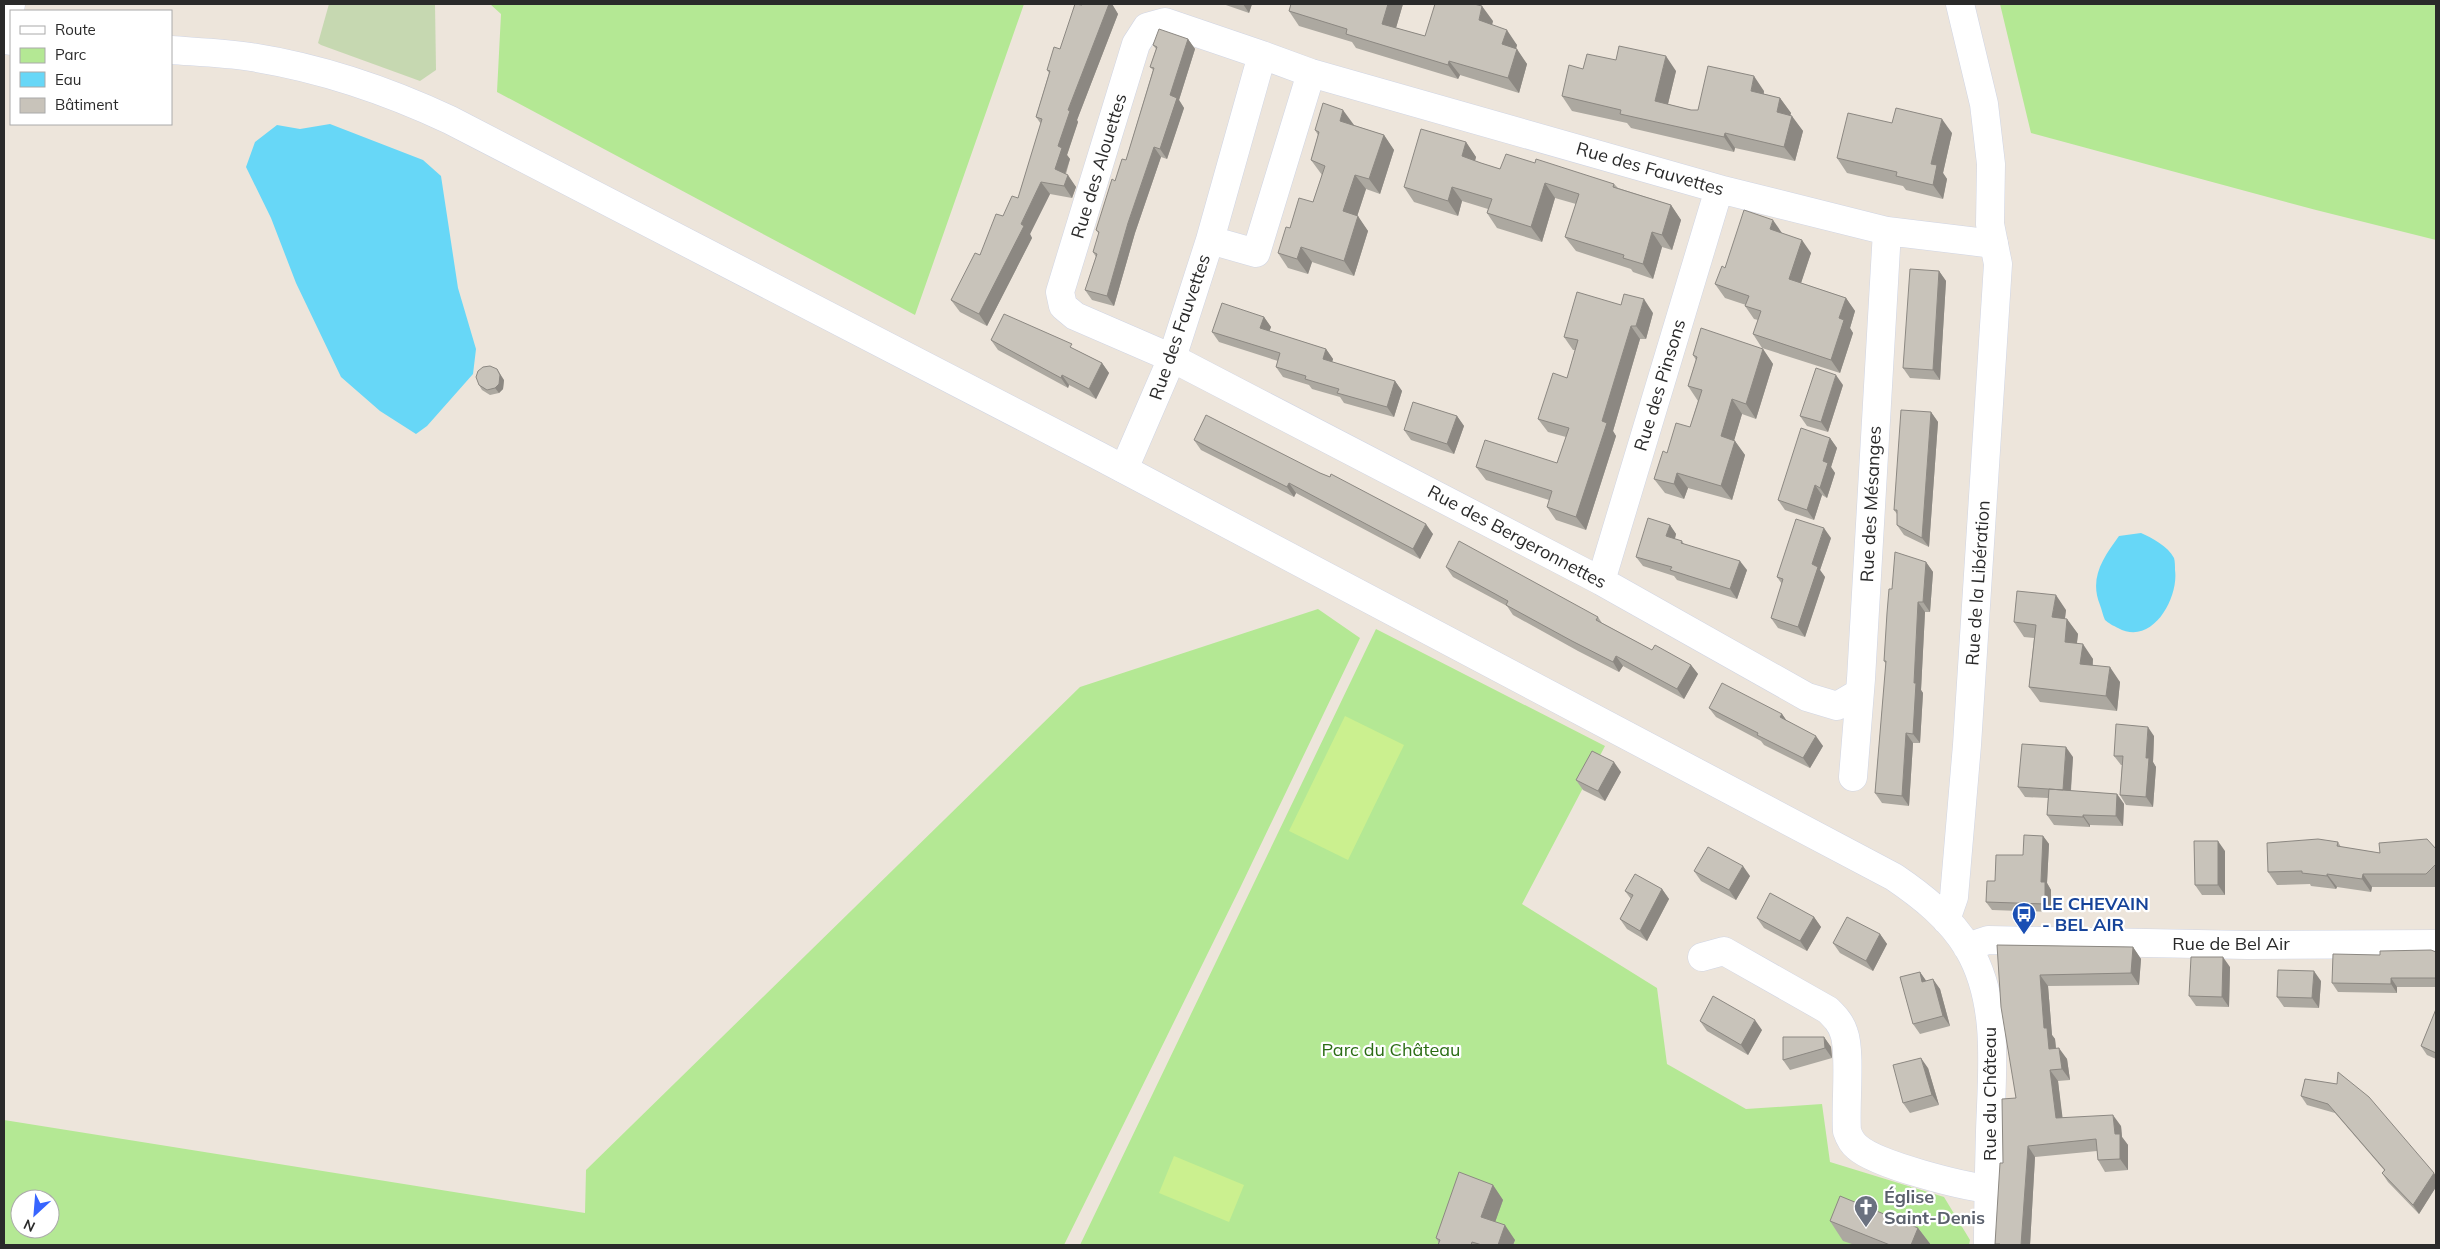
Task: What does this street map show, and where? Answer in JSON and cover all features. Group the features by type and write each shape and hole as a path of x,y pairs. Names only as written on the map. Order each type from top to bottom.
{"street":[{"path":"4,40 10,4"},
{"name":"Rue de la Libération","path":"1946,920 1954,897 1967,745 1998,264 1990,224 1991,164 1984,104 1960,4"},
{"name":"Rue des Alouettes","path":"1172,358 1075,316 1063,306 1060,292 1136,44 1147,27 1165,22 1262,54"},
{"name":"Rue du Château","path":"172,50 250,57 290,65 357,82 423,108 1124,469 1894,877 1927,902 1946,920 1967,947 1982,982 1990,1018 1993,1078 1988,1245"},
{"name":"Rue des Fauvettes","path":"1124,469 1172,358 1210,240 1262,54 1311,73 1719,189 1887,231 1994,244"},
{"name":"Rue des Fauvettes","path":"1210,240 1256,253 1311,73"},
{"name":"Rue des Pinsons","path":"1601,581 1719,189"},
{"name":"Rue des Mésanges","path":"1853,777 1887,231"},
{"name":"Rue des Bergeronnettes","path":"1172,358 1601,581 1807,697 1837,706 1859,693"},
{"name":"Rue de Bel Air","path":"1967,947 1988,940 2248,945 2436,944"},
{"path":"1702,957 1724,951 1828,1010 1838,1021 1845,1034 1847,1131 1850,1140 1857,1147 1868,1155 1895,1165 1968,1187 1989,1189"}],"green space":[{"path":"329,4 435,4 436,70 420,81 321,45 318,43"},
{"path":"490,4 1024,4 915,315 497,92 501,14"},
{"path":"2000,4 2436,4 2436,240 2316,210 2031,133"},
{"path":"1318,609 1360,638 1240,888 1064,1245 4,1245 4,1120 585,1213 586,1170 1080,687"},
{"name":"Parc du Château","path":"1376,629 1605,746 1522,904 1657,988 1667,1064 1746,1109 1822,1104 1830,1162 1944,1197 1970,1240 1969,1245 1080,1245"},
{"path":"1345,716 1404,745 1348,860 1289,831"},
{"path":"1174,1156 1244,1185 1229,1222 1159,1193"}],"water":[{"path":"330,124 423,160 441,176 458,288 476,349 473,374 427,426 416,434 380,411 341,377 296,283 271,218 246,167 255,142 277,125 300,129"},
{"path":"2141,533 2159,543 2174,558 2175,581 2173,594 2161,617 2142,631 2130,632 2118,628 2105,620 2097,595 2097,577 2103,560 2119,536"}],"building":[{"path":"1075,4 1109,4 1068,110 1070,111 1058,146 1062,148 1055,169 1068,175 1064,186 1041,182 1021,224 1024,226 979,314 951,300 975,253 980,255 996,214 1003,216 1012,196 1018,198 1042,119 1036,117 1050,71 1047,70 1054,47 1060,49"},
{"path":"1291,4 1388,4 1382,24 1425,36 1435,4 1474,4 1482,6 1479,20 1507,30 1502,44 1517,49 1508,78 1449,61 1448,65 1346,34 1347,29 1289,11"},
{"path":"1159,29 1188,39 1170,95 1177,98 1160,149 1154,147 1128,223 1107,296 1085,290 1097,254 1093,252 1099,232 1096,230 1112,179 1115,181 1122,159 1126,160 1154,68 1150,67 1157,47 1153,45"},
{"path":"1619,46 1666,56 1655,101 1691,110 1698,110 1708,66 1754,76 1751,91 1780,98 1777,112 1792,116 1784,147 1725,133 1724,137 1620,114 1621,110 1562,96 1569,65 1583,69 1587,54 1616,60"},
{"path":"1323,103 1343,110 1340,121 1384,135 1369,179 1355,175 1343,211 1358,216 1344,261 1301,247 1297,259 1278,253 1286,227 1290,228 1299,198 1313,202 1325,166 1311,160 1319,132 1315,130"},
{"path":"1896,108 1942,119 1931,164 1937,165 1933,185 1896,176 1897,172 1837,158 1848,113 1892,123"},
{"path":"1421,129 1466,142 1462,156 1500,169 1506,154 1535,163 1536,159 1614,184 1613,187 1671,205 1662,235 1652,232 1643,264 1623,258 1624,255 1565,237 1579,194 1545,183 1531,227 1487,213 1492,199 1452,187 1448,201 1404,187"},
{"path":"1744,210 1773,220 1770,229 1802,240 1789,279 1846,298 1839,318 1844,320 1831,360 1753,334 1761,311 1745,306 1749,296 1715,284 1722,266 1725,268"},
{"path":"1910,269 1939,271 1933,370 1903,368"},
{"path":"1577,292 1621,305 1624,294 1644,299 1636,326 1631,326 1602,421 1607,423 1576,517 1547,507 1552,491 1476,467 1485,440 1557,463 1569,428 1538,419 1553,373 1567,378 1578,340 1564,337"},
{"path":"1222,303 1264,317 1260,328 1326,349 1323,359 1395,381 1387,407 1337,393 1339,389 1305,379 1306,376 1276,367 1280,353 1212,332"},
{"path":"1004,314 1072,344 1070,347 1102,363 1089,389 1062,375 1061,378 991,340"},
{"path":"1701,328 1763,349 1746,404 1732,399 1721,436 1735,441 1721,486 1677,473 1674,484 1654,479 1663,451 1667,453 1676,423 1690,427 1702,390 1688,386 1697,357 1693,355"},
{"path":"490,366 497,369 500,375 499,384 495,388 487,390 479,385 476,377 478,371 483,367"},
{"path":"1816,368 1836,375 1821,422 1800,416"},
{"path":"1413,402 1457,416 1447,444 1404,430"},
{"path":"1901,410 1931,412 1922,538 1897,525 1897,510 1894,510"},
{"path":"1206,415 1320,473 1330,477 1331,474 1426,524 1413,549 1289,483 1287,487 1194,440"},
{"path":"1801,428 1830,438 1823,461 1828,463 1820,488 1815,485 1807,510 1778,500"},
{"path":"1648,518 1670,525 1666,536 1682,541 1681,543 1740,561 1730,589 1670,570 1672,567 1636,557"},
{"path":"1796,519 1824,528 1812,564 1818,567 1798,627 1771,618 1783,579 1777,577"},
{"path":"1459,541 1598,617 1596,620 1652,650 1655,645 1691,665 1677,689 1616,656 1613,662 1572,641 1506,605 1508,601 1446,567"},
{"path":"1895,552 1926,562 1923,602 1918,602 1913,734 1906,733 1902,796 1875,793 1886,661 1884,661 1887,613 1889,589 1892,589"},
{"path":"2017,591 2056,595 2052,617 2067,619 2065,642 2083,644 2080,664 2110,667 2106,696 2029,687 2036,625 2014,622"},
{"path":"1722,683 1782,714 1780,717 1816,736 1803,758 1709,708"},
{"path":"2116,724 2148,727 2146,758 2149,758 2146,797 2120,795 2123,756 2114,756"},
{"path":"2022,744 2066,747 2063,790 2018,787"},
{"path":"1592,751 1614,762 1598,791 1576,780"},
{"path":"2049,789 2117,794 2116,816 2047,815"},
{"path":"2024,835 2043,836 2041,882 2045,882 2045,904 1986,902 1987,881 1995,881 1996,855 2023,855"},
{"path":"2318,839 2338,842 2337,846 2380,853 2379,843 2427,839 2436,849 2436,864 2426,874 2363,874 2362,879 2302,873 2302,871 2268,872 2267,843"},
{"path":"2194,841 2218,841 2218,885 2195,885"},
{"path":"1708,847 1743,866 1729,890 1694,871"},
{"path":"1635,874 1662,889 1640,931 1620,919 1633,895 1625,891"},
{"path":"1770,893 1814,917 1800,941 1757,918"},
{"path":"1847,917 1880,934 1866,961 1833,943"},
{"path":"1997,945 2133,947 2131,973 2040,975 2044,1028 2047,1028 2049,1049 2059,1048 2062,1069 2050,1070 2056,1118 2113,1115 2115,1134 2120,1134 2120,1159 2098,1160 2096,1139 2028,1146 2021,1245 1995,1244 2000,1163 2003,1163 2002,1099 2016,1098 2001,1007"},
{"path":"2431,950 2436,952 2436,978 2391,978 2391,984 2332,983 2333,954 2380,955 2380,951"},
{"path":"2191,957 2223,957 2222,997 2189,996"},
{"path":"2278,970 2314,971 2312,998 2277,997"},
{"path":"1920,972 1922,982 1933,979 1943,1016 1913,1024 1900,977"},
{"path":"1713,996 1755,1020 1741,1045 1700,1021"},
{"path":"2436,1009 2436,1053 2421,1046"},
{"path":"1783,1037 1824,1037 1825,1048 1783,1060"},
{"path":"1921,1058 1932,1095 1903,1103 1893,1065"},
{"path":"2338,1072 2369,1097 2434,1173 2413,1205 2382,1173 2385,1170 2328,1104 2301,1096 2305,1079 2337,1084"},
{"path":"1459,1172 1493,1185 1481,1217 1505,1225 1498,1245 1482,1245 1472,1242 1471,1245 1438,1245 1440,1240 1436,1238"},
{"path":"1840,1196 1918,1228 1911,1245 1890,1245 1830,1221"}],"place":[{"name":"LE CHEVAIN - BEL AIR","path":"2024,935"},
{"name":"Église Saint-Denis","path":"1866,1228"}]}
